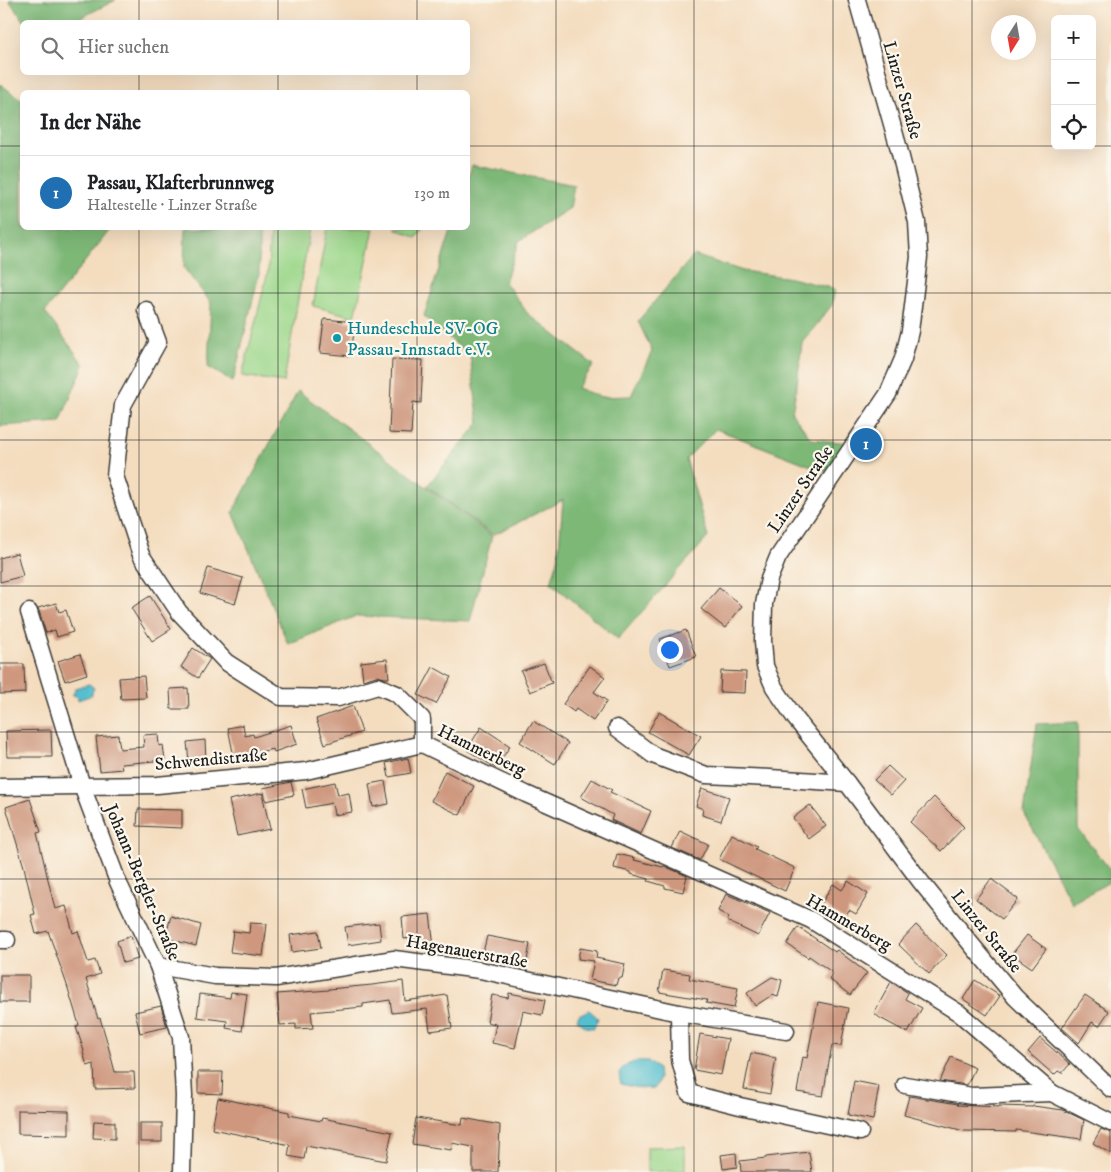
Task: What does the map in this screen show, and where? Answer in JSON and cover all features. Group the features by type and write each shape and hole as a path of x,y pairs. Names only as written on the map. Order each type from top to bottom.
{"street":[{"name":"Linzer Straße","path":"857,0 899,148 917,222 919,257 910,331 903,359 888,394 778,557 769,578 764,604 763,641 765,666 774,687 795,718 848,783 921,882 1015,996 1111,1089"},
{"name":"Hammerberg","path":"146,310 158,342 123,404 115,476 141,555 179,612 226,662 281,697 338,698 378,686 397,694 422,719 422,744 526,794 812,920 959,1012 1052,1093 1111,1123"},
{"name":"Johann-Bergler-Straße","path":"29,612 82,786 118,882 158,966 181,1037 184,1096 182,1172"},
{"path":"617,728 653,755 706,775 848,783"},
{"name":"Schwendistraße","path":"0,787 157,785 306,771 422,744"},
{"name":"Hagenauerstraße","path":"158,966 215,976 276,978 394,958 480,970 679,1013 786,1031"},
{"path":"679,1013 680,1060 689,1093 860,1132"},
{"name":"Hammerberg","path":"905,1086 972,1096 1052,1093"}],"green space":[{"path":"9,0 116,0 76,20 23,20"},
{"path":"0,84 20,99 20,230 109,231 45,312 84,365 60,422 0,426"},
{"path":"472,165 574,185 570,208 519,241 505,282 528,314 594,365 577,388 601,397 631,396 652,351 638,321 694,255 743,271 791,278 835,289 832,305 802,343 792,413 811,439 849,443 829,473 716,429 686,459 708,537 618,639 551,583 558,559 563,500 493,535 427,486 479,423 470,356 424,316 451,230 470,230 470,172"},
{"path":"185,230 259,230 259,274 233,382 208,367 211,303 184,268"},
{"path":"270,230 310,230 284,382 242,376 268,271"},
{"path":"327,230 374,230 355,317 313,306"},
{"path":"399,230 422,230 416,238"},
{"path":"298,391 492,536 470,621 356,616 288,644 233,512"},
{"path":"1078,722 1078,829 1111,871 1111,881 1072,903 1024,813 1037,724"},
{"path":"685,1146 685,1171 647,1172 647,1147"}],"water":[{"path":"89,684 94,688 92,695 78,700 78,697 73,695 75,688"},
{"path":"589,1010 598,1018 594,1028 586,1027 577,1020 579,1015"},
{"path":"638,1061 648,1061 658,1069 659,1079 655,1088 638,1088 621,1084 620,1074 623,1068"}],"building":[{"name":"Hundeschule SV-OG Passau-Innstadt e.V.","path":"324,319 355,322 351,356 320,353"},
{"path":"392,359 423,360 421,403 413,402 411,434 389,433"},
{"path":"17,553 23,576 0,582 0,558"},
{"path":"208,568 243,578 235,604 200,593"},
{"path":"719,588 742,606 725,628 701,609"},
{"path":"150,596 171,629 152,641 131,608"},
{"path":"56,603 59,612 66,610 73,632 57,637 55,630 46,633 38,608"},
{"path":"686,630 696,657 670,666 660,639"},
{"path":"193,648 210,659 198,678 181,667"},
{"path":"80,654 87,674 65,681 58,661"},
{"path":"387,659 389,678 376,676 363,680 361,662"},
{"path":"544,663 552,683 530,692 521,671"},
{"path":"0,664 24,664 25,693 0,694"},
{"path":"590,666 605,677 594,692 607,701 593,721 576,709 574,712 563,704"},
{"path":"433,667 451,677 436,704 418,695"},
{"path":"721,671 746,672 745,693 720,692"},
{"path":"144,676 146,698 121,699 119,678"},
{"path":"188,688 189,709 171,709 170,689"},
{"path":"353,706 362,732 325,744 316,719"},
{"path":"659,712 701,736 689,755 648,732"},
{"path":"533,721 568,743 555,764 520,742"},
{"path":"243,725 245,736 253,734 254,737 291,725 297,744 274,752 273,749 234,757 228,728"},
{"path":"481,727 510,746 496,768 467,750"},
{"path":"51,730 52,757 7,757 6,731"},
{"path":"158,734 159,746 163,745 165,760 121,764 122,769 100,771 96,737 118,735 120,749 144,747 143,735"},
{"path":"205,740 206,761 189,762 187,742"},
{"path":"408,758 411,773 389,777 386,763"},
{"path":"888,766 904,781 891,795 874,780"},
{"path":"445,771 474,786 460,815 431,801"},
{"path":"592,779 612,790 610,792 651,811 641,834 611,820 613,815 581,797"},
{"path":"385,781 389,804 373,807 369,784"},
{"path":"291,782 294,795 266,801 263,788"},
{"path":"335,782 338,795 349,793 352,812 334,815 332,803 306,808 302,789"},
{"path":"702,788 729,797 721,821 702,815 703,809 696,806"},
{"path":"262,793 270,829 237,836 229,800"},
{"path":"934,797 964,827 941,851 910,822"},
{"path":"30,799 41,832 37,833 55,909 66,906 73,933 78,931 88,962 95,960 100,974 86,979 98,1019 100,1018 115,1072 134,1072 135,1088 95,1089 94,1064 87,1066 76,1027 79,1025 48,931 36,934 31,915 35,914 24,867 6,807"},
{"path":"810,805 826,826 809,839 793,818"},
{"path":"138,809 182,810 182,828 137,826"},
{"path":"680,831 708,844 700,860 672,848"},
{"path":"732,834 757,847 755,849 795,868 785,891 719,859"},
{"path":"617,854 635,858 634,860 664,866 687,876 683,892 665,888 665,886 648,881 649,879 614,868"},
{"path":"991,879 1018,899 1002,919 976,899"},
{"path":"848,881 868,894 856,914 849,910 844,919 821,904 833,884 842,890"},
{"path":"726,894 770,913 758,936 727,921 729,917 718,911"},
{"path":"430,914 434,947 419,944 416,937 404,939 402,917"},
{"path":"171,916 201,925 196,946 165,938"},
{"path":"250,923 267,924 263,956 230,952 233,931 249,933"},
{"path":"379,923 381,940 348,945 345,927"},
{"path":"916,925 947,955 929,974 898,944"},
{"path":"798,927 835,952 837,950 867,973 850,995 829,979 833,973 809,956 808,958 787,944"},
{"path":"318,931 321,948 292,952 290,935"},
{"path":"1027,935 1046,949 1032,968 1012,954"},
{"path":"131,936 138,959 123,963 117,941"},
{"path":"487,936 530,944 526,966 482,957"},
{"path":"580,948 597,951 596,958 625,964 622,978 618,978 616,985 590,980 594,961 578,959"},
{"path":"663,970 690,974 689,979 738,988 734,1008 706,1003 707,1000 659,992"},
{"path":"0,975 29,975 29,1002 0,1002"},
{"path":"772,977 782,980 778,997 772,995 755,1006 747,993"},
{"path":"975,980 1000,996 987,1015 963,999"},
{"path":"403,981 405,1001 447,995 452,1028 430,1031 427,1009 392,1013 390,1000 363,1004 363,1007 311,1012 313,1028 296,1029 296,1024 280,1025 277,994"},
{"path":"891,982 908,993 905,999 922,1008 908,1033 874,1013"},
{"path":"231,992 247,994 242,1031 226,1028 227,1021 197,1017 200,994 230,998"},
{"path":"509,993 545,1000 542,1015 523,1011 515,1048 492,1043 496,1024 487,1022 492,995 508,998"},
{"path":"1085,995 1109,1011 1099,1026 1092,1022 1079,1043 1062,1028"},
{"path":"818,1002 848,1008 841,1046 832,1045 823,1096 797,1092 803,1057 807,1058"},
{"path":"161,1006 167,1027 140,1033 135,1012"},
{"path":"700,1034 728,1039 721,1075 694,1070"},
{"path":"1040,1038 1070,1064 1062,1073 1058,1071 1054,1075 1028,1052"},
{"path":"751,1053 776,1058 770,1094 744,1089"},
{"path":"951,1057 975,1068 967,1085 940,1081"},
{"path":"198,1072 223,1072 222,1094 198,1093"},
{"path":"854,1081 879,1086 873,1120 848,1115"},
{"path":"909,1096 957,1105 1033,1106 1063,1110 1084,1120 1081,1139 1016,1130 1016,1132 964,1131 904,1115"},
{"path":"218,1098 289,1112 289,1115 321,1121 322,1118 392,1132 386,1161 306,1146 304,1159 288,1156 290,1145 212,1129"},
{"path":"18,1110 69,1111 69,1135 18,1134"},
{"path":"416,1118 462,1125 463,1118 500,1125 498,1172 473,1172 473,1147 452,1143 451,1150 412,1144"},
{"path":"94,1121 115,1122 115,1139 93,1138"},
{"path":"140,1123 162,1123 162,1142 140,1142"},
{"path":"1101,1129 1111,1133 1111,1154 1093,1143"},
{"path":"809,1152 812,1172 741,1172 740,1161"},
{"path":"736,1153 737,1167 723,1169 721,1155"}],"place":[{"name":"Hundeschule SV-OG Passau-Innstadt e.V.","path":"337,338"},
{"name":"Passau, Klafterbrunnweg","path":"866,444"}]}
